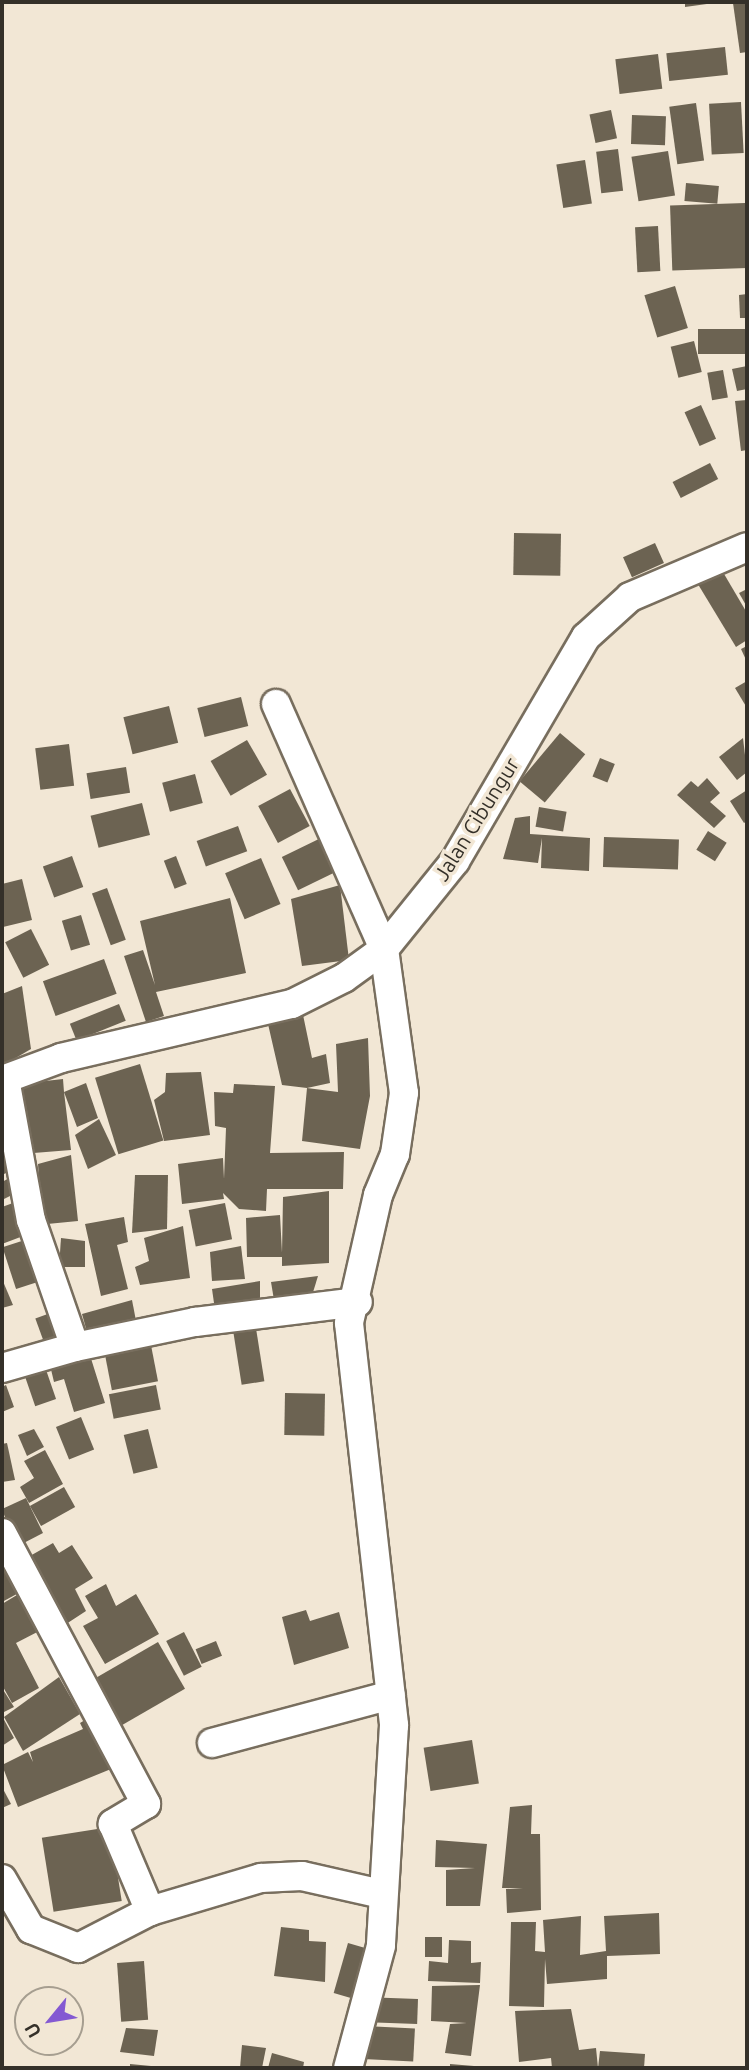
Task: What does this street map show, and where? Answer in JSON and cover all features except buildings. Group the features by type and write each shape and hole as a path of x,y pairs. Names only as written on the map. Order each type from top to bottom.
{"street":[{"name":"Jalan Cibungur","path":"3,1080 61,1058 292,1004 384,949 455,861 586,637 630,597 747,547"},
{"path":"276,704 384,949 404,1093 358,1302 349,1323 391,1695 381,1945 348,2068"},
{"path":"3,1080 31,1220 75,1347"},
{"path":"2,1368 75,1347 195,1322 358,1302"},
{"path":"2,1533 146,1804 113,1824 150,1911"},
{"path":"212,1743 391,1695"},
{"path":"2,1878 31,1929 78,1948 150,1911 261,1878 302,1876 381,1894"}]}
